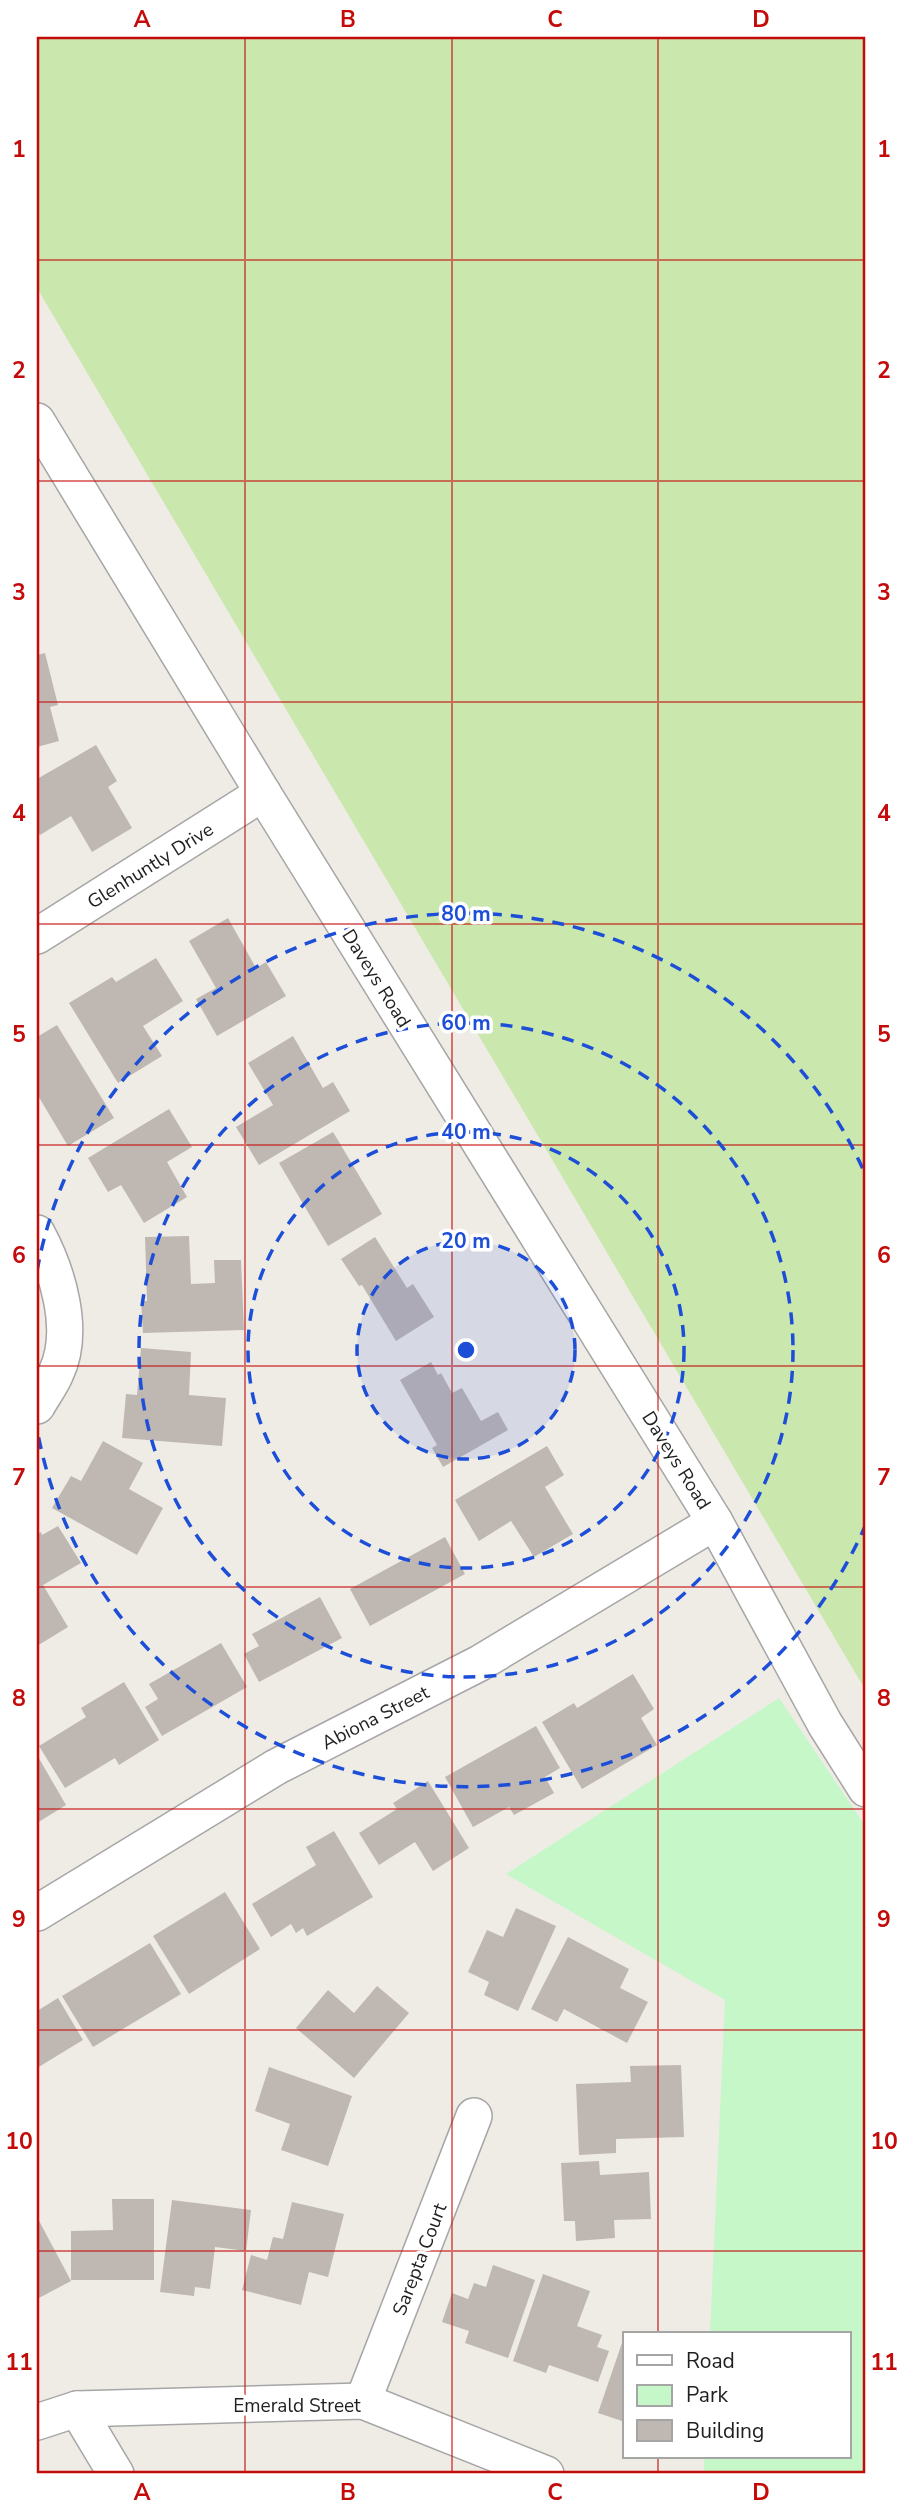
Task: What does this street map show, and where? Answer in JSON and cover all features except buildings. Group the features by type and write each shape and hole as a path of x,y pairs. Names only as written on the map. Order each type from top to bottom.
{"street":[{"name":"Daveys Road","path":"37,421 263,793 715,1522 825,1724 866,1789"},
{"name":"Glenhuntly Drive","path":"37,936 263,793"},
{"path":"37,1233 61,1291 65,1335 57,1372 37,1406"},
{"name":"Abiona Street","path":"37,1913 276,1767 480,1663 715,1522"},
{"name":"Sarepta Court","path":"363,2402 474,2116"},
{"name":"Emerald Street","path":"37,2422 77,2409 363,2402 546,2474"},
{"path":"77,2409 116,2474"}],"green space":[{"path":"37,37 866,37 866,1691 37,288"},
{"path":"779,1698 866,1827 866,2474 704,2474 704,2458 850,2458 850,2332 710,2332 725,2000 506,1874"}]}
